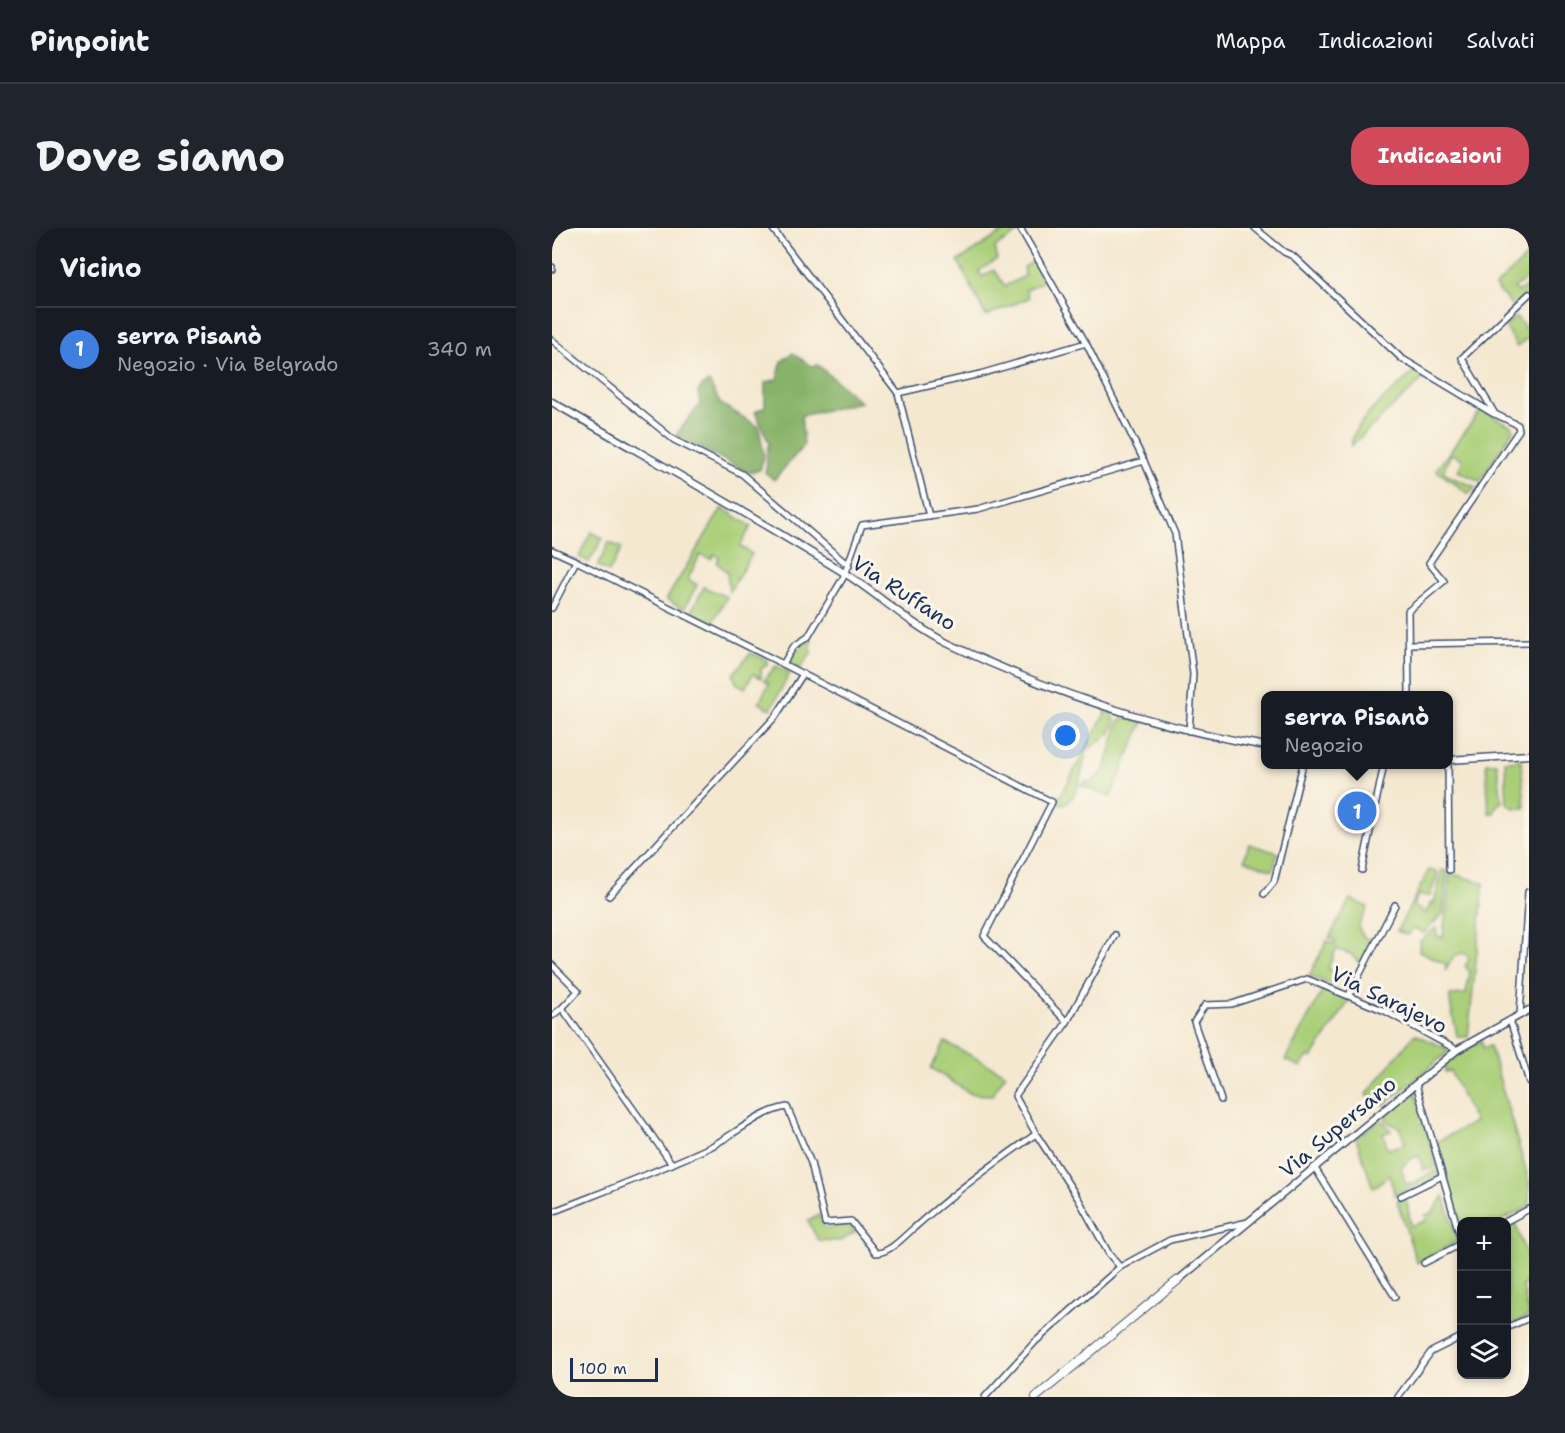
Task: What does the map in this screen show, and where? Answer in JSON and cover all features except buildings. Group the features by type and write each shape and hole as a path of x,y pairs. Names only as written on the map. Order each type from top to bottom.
{"main road":[{"path":"1036,1397 1177,1281"}],"street":[{"path":"772,228 898,393 929,516"},
{"path":"1020,228 1086,344 1144,461 1175,534 1192,662 1189,731"},
{"path":"1254,228 1284,252 1293,256 1401,358 1495,414 1518,425 1519,430 1429,563 1444,581 1408,611 1409,691"},
{"path":"1495,414 1461,358 1529,294"},
{"path":"552,340 674,440 742,474 849,566"},
{"path":"898,393 980,374 1086,344"},
{"name":"Via Ruffano","path":"552,402 845,574 945,641 1022,677 1071,696 1189,731 1261,745"},
{"path":"783,664 794,646 808,637 845,574 862,525 978,509 1144,461"},
{"path":"552,550 803,674 1052,802 984,936 1067,1022"},
{"path":"552,608 576,561"},
{"path":"1408,644 1529,642"},
{"path":"609,896 776,716 803,674"},
{"path":"1453,760 1529,755"},
{"path":"1264,894 1274,882 1302,769"},
{"path":"1362,870 1383,769"},
{"path":"1448,769 1449,870"},
{"path":"1520,1015 1528,891"},
{"path":"1349,995 1395,905"},
{"path":"1115,935 1067,1022 1015,1096 1036,1134 1079,1200 1096,1234 1120,1267"},
{"path":"552,965 578,991 552,1016"},
{"name":"Via Sarajevo","path":"1221,1100 1194,1022 1205,1005 1238,1002 1307,979 1385,1011 1457,1050"},
{"path":"562,1008 672,1164"},
{"name":"Via Supersano","path":"1177,1281 1457,1050 1529,1010"},
{"path":"1510,1020 1529,1082"},
{"path":"1416,1084 1457,1228"},
{"path":"552,1212 672,1164 713,1145 759,1117 787,1107 811,1162 825,1223 851,1221 874,1252 881,1253 897,1242 961,1186 1036,1134"},
{"path":"1315,1168 1395,1297"},
{"path":"1401,1196 1442,1176"},
{"path":"1511,1218 1529,1209"},
{"path":"985,1397 1035,1342 1120,1267 1170,1240 1248,1222"},
{"path":"1424,1263 1457,1244"},
{"path":"1511,1326 1529,1318"},
{"path":"1398,1397 1431,1352 1457,1339"}],"green space":[{"path":"1009,228 1016,228 1019,232 995,247 997,259 979,271 982,277 994,270 1005,286 1025,276 1024,267 1036,260 1046,280 1026,290 1029,298 986,316 958,261"},
{"path":"1529,255 1529,276 1514,288 1518,292 1529,284 1529,292 1513,307 1495,286"},
{"path":"1516,317 1529,332 1529,341 1527,338 1517,347 1505,326"},
{"path":"793,353 811,366 818,365 860,402 801,416 804,445 774,480 765,472 769,443 755,412 765,407 765,383 777,379 782,361"},
{"path":"1415,370 1426,376 1351,446 1353,436 1367,415"},
{"path":"709,382 721,404 759,427 764,456 760,470 749,473 676,435 700,404 698,392 703,385"},
{"path":"1481,410 1512,426 1513,430 1480,481 1458,471 1463,459 1451,454 1443,471 1453,478 1476,487 1469,494 1436,470"},
{"path":"722,508 751,526 740,546 752,554 729,592 727,572 717,563 719,558 715,554 711,559 700,555 688,579 697,585 684,609 666,600"},
{"path":"591,532 603,538 589,562 579,557"},
{"path":"609,542 622,548 609,572 598,566"},
{"path":"704,587 727,597 712,623 691,612"},
{"path":"811,638 811,653 800,669 791,664 791,656"},
{"path":"751,653 767,660 767,665 761,669 761,678 753,674 745,688 736,683 733,674"},
{"path":"776,666 790,672 771,709 759,703 769,683 764,680"},
{"path":"1106,712 1113,714 1115,722 1110,734 1087,750 1077,790 1073,796 1062,804 1057,802"},
{"path":"1124,717 1143,722 1110,797 1081,785 1086,781 1090,783 1105,769 1118,723"},
{"path":"1521,760 1525,808 1514,808 1507,803 1505,761"},
{"path":"1486,763 1497,763 1502,802 1496,806 1494,813 1489,813"},
{"path":"1249,844 1278,853 1273,870 1244,860"},
{"path":"1429,870 1438,872 1430,896 1418,895 1413,906 1426,913 1431,902 1434,904 1442,870 1447,871 1443,913 1424,933 1413,928 1408,935 1397,931"},
{"path":"1450,873 1484,883 1468,1037 1457,1037 1450,1000 1450,995 1466,994 1470,972 1465,966 1469,960 1466,954 1454,956 1445,971 1446,964 1419,951 1420,941 1437,927 1437,937 1443,937"},
{"path":"1350,899 1368,907 1358,927 1364,937 1374,942 1362,966 1351,954 1336,949 1328,969 1337,974 1333,985 1309,976 1327,941 1334,944 1336,941 1329,938"},
{"path":"1324,988 1350,999 1312,1058 1308,1056 1301,1067 1285,1060"},
{"path":"1415,1034 1447,1049 1448,1052 1384,1105 1366,1095"},
{"path":"1481,1040 1483,1048 1490,1046 1529,1181 1529,1207 1508,1217 1459,1217 1436,1142 1475,1122 1450,1071 1445,1072 1445,1065"},
{"path":"945,1042 1006,1074 992,1095 971,1094 931,1068"},
{"path":"1415,1090 1437,1167 1423,1170 1419,1156 1412,1158 1401,1168 1406,1184 1438,1170 1440,1175 1395,1195 1389,1175 1373,1188 1356,1138 1381,1119 1391,1131 1383,1134 1388,1149 1405,1144 1400,1128 1387,1122 1385,1115"},
{"path":"1444,1196 1457,1242 1417,1263 1397,1201 1406,1197 1411,1226 1427,1220 1425,1215 1432,1213"},
{"path":"819,1215 826,1229 849,1224 856,1232 840,1241 818,1240 808,1221"},
{"path":"1514,1219 1529,1263 1529,1279 1523,1286 1529,1316 1511,1325 1511,1242 1511,1221"}],"place":[{"name":"serra Pisanò","path":"1357,811"}]}
